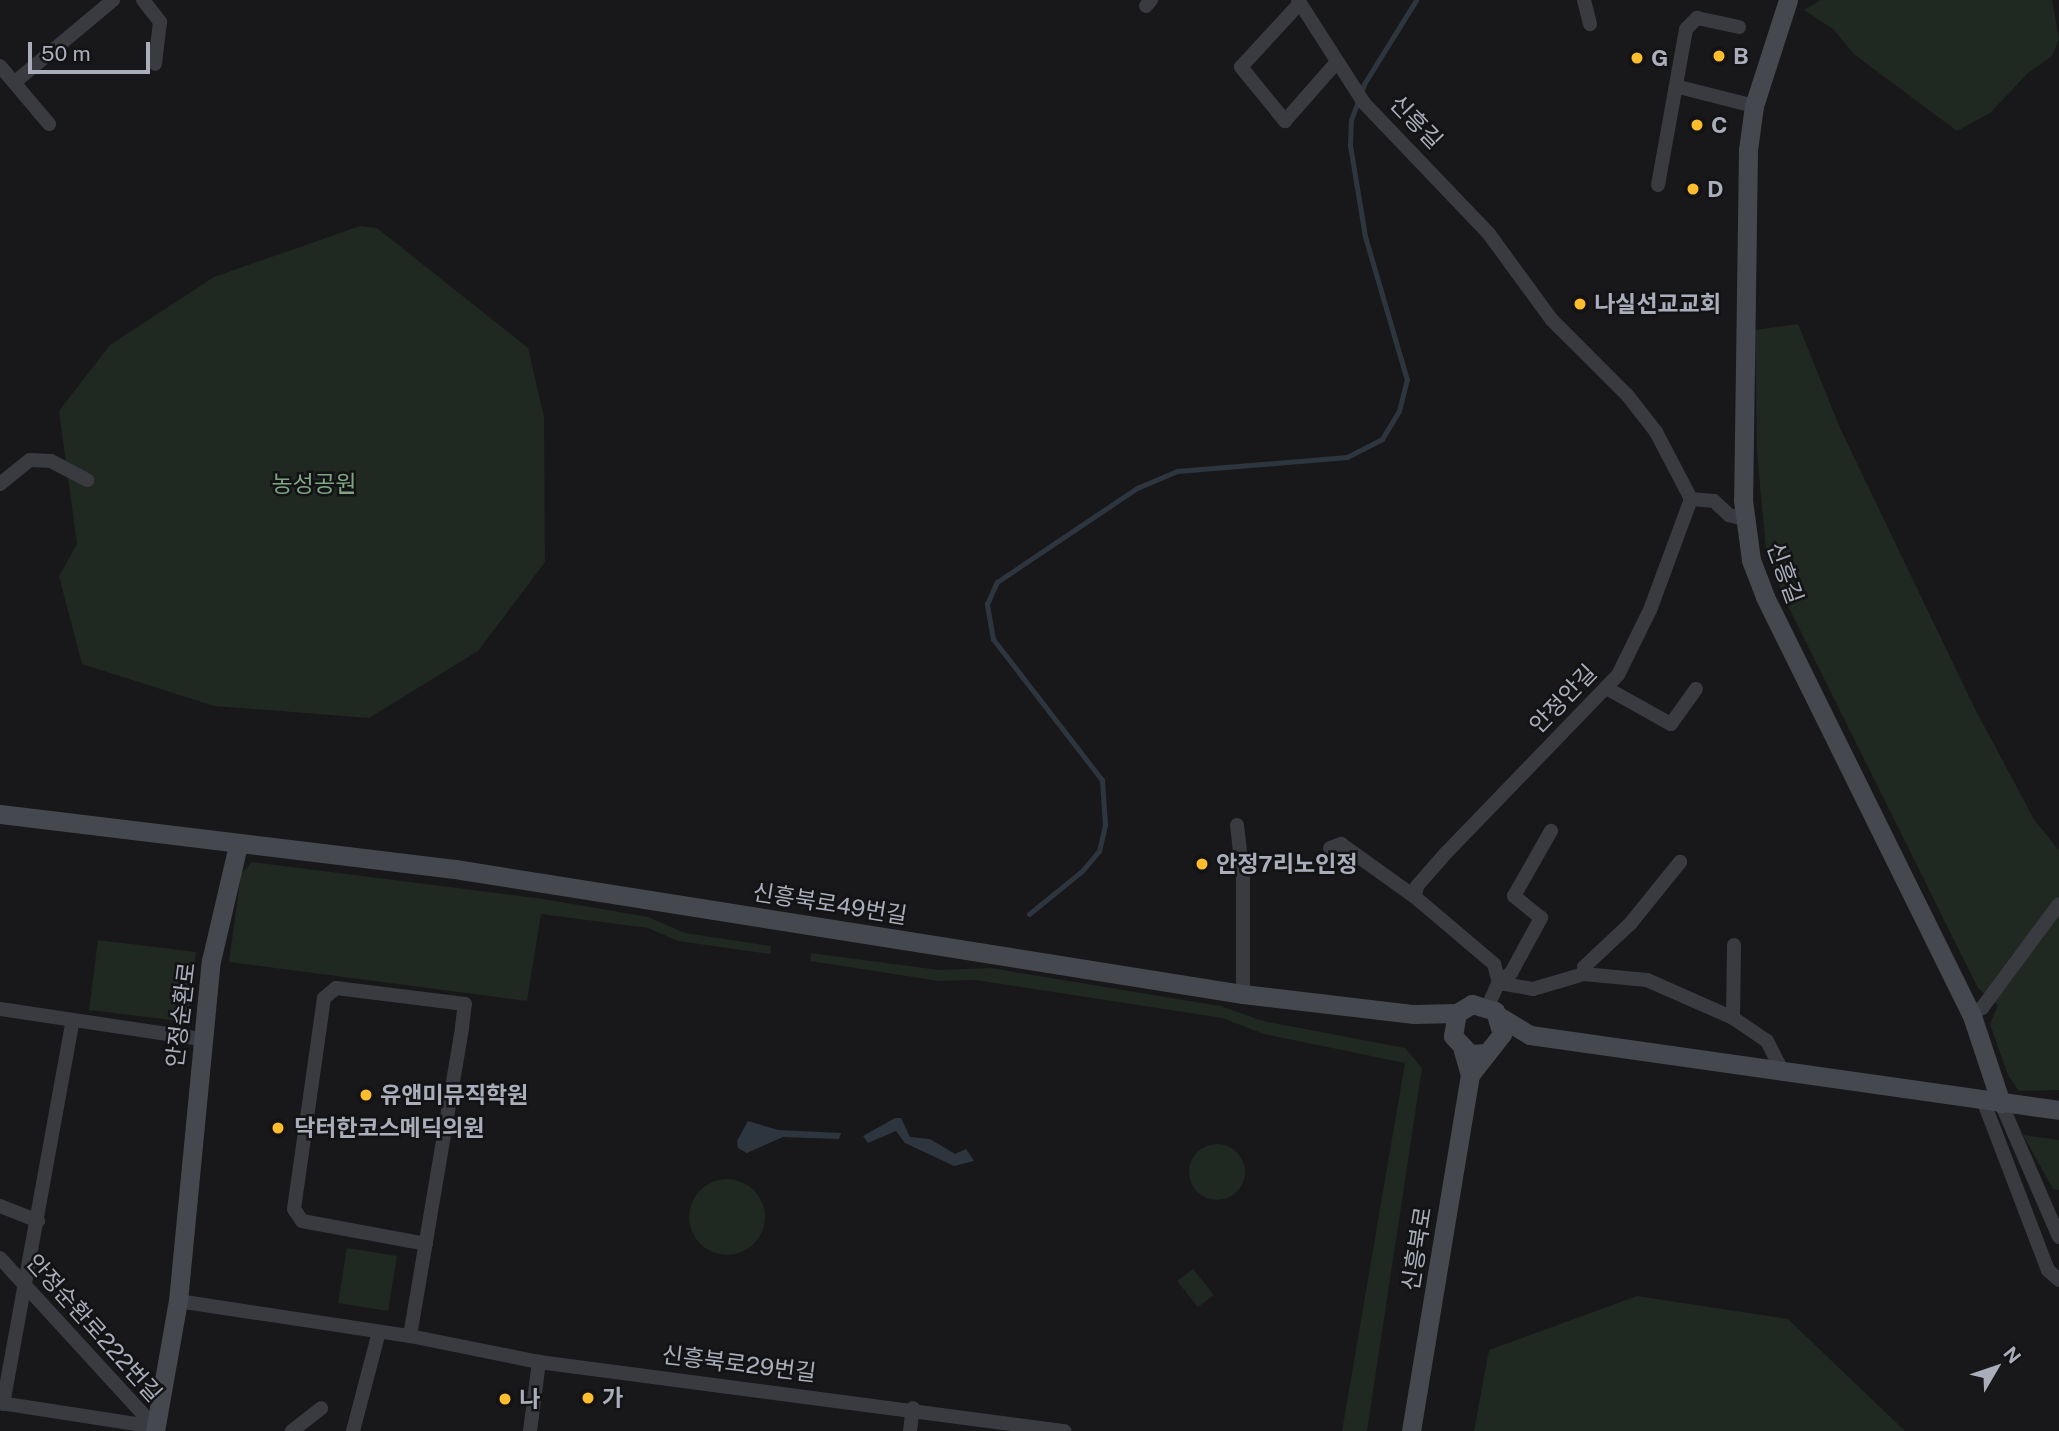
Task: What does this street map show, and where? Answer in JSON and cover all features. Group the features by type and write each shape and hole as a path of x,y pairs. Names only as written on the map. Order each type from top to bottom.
{"street":[{"path":"15,82 113,0"},
{"path":"143,0 160,22 155,64"},
{"path":"1584,0 1590,24"},
{"name":"신흥길","path":"1788,0 1754,106 1748,150 1743,261 1744,519 1751,559 1765,597 1971,1013 1992,1101 2059,1237"},
{"path":"1299,2 1241,67 1286,121 1336,63"},
{"name":"신흥길","path":"1299,2 1360,99 1489,234 1552,320 1628,396 1656,432 1691,499"},
{"path":"1658,185 1679,88 1686,29 1697,18 1739,27"},
{"path":"0,66 49,124"},
{"path":"1679,88 1754,106"},
{"path":"0,484 30,460 51,461 87,480"},
{"path":"1691,499 1714,501 1729,515 1744,519"},
{"name":"안정안길","path":"1415,897 1417,886 1446,853 1608,689 1650,610 1691,499"},
{"path":"1608,689 1671,724 1696,689"},
{"path":"0,814 238,845"},
{"path":"1237,825 1243,878 1243,995"},
{"path":"1500,981 1511,973 1541,918 1514,896 1551,831"},
{"path":"1330,848 1342,844 1415,897 1494,964 1500,981 1494,1012 1493,1047 1470,1075"},
{"name":"신흥북로49번길","path":"238,845 461,870 1243,995 1414,1014 1457,1013 1472,1004 1494,1012"},
{"name":"안정순환로","path":"155,1429 178,1301 201,1039 211,961 238,845"},
{"path":"1584,974 1584,967 1630,924 1680,862"},
{"path":"1971,1013 1982,1007 2059,904"},
{"path":"1733,1018 1734,945"},
{"path":"1500,981 1533,989 1584,974 1647,980 1733,1018 1767,1041 1784,1074"},
{"path":"410,1336 426,1244 465,1004 336,988 324,998 294,1209 302,1221 426,1244"},
{"path":"0,1009 201,1039"},
{"path":"1494,1012 1530,1035 1784,1074 2059,1110"},
{"path":"1457,1013 1458,1043 1470,1075"},
{"path":"1414,1014 1458,1043 1493,1047 1530,1035"},
{"path":"73,1020 38,1221 2,1403 155,1429"},
{"name":"신흥북로","path":"1411,1431 1470,1075"},
{"path":"1992,1101 2048,1270 2059,1280"},
{"path":"0,1206 38,1221"},
{"name":"안정순환로222번길","path":"0,1258 155,1429"},
{"name":"신흥북로29번길","path":"178,1301 410,1336 539,1362 913,1408 1064,1431"},
{"path":"354,1431 379,1332"},
{"path":"530,1431 539,1362"},
{"path":"292,1431 321,1408"},
{"path":"910,1431 913,1408"}],"green space":[{"path":"1821,0 2052,0 2059,39 2052,56 2028,73 1990,113 1957,131 1855,55 1833,29 1804,10"},
{"name":"농성공원","path":"360,226 377,228 528,348 544,417 545,562 478,651 369,718 214,706 82,664 59,576 77,544 59,411 110,345 214,277"},
{"path":"1798,324 1840,428 1975,709 2035,821 2059,850 2059,1090 2019,1091 2008,1075 1990,1024 1998,1005 1978,988 1786,602 1766,550 1757,452 1755,330"},
{"path":"252,862 543,899 648,917 685,933 771,946 770,954 678,941 648,928 541,914 527,1001 229,962 241,874"},
{"path":"98,940 196,952 188,1022 89,1010"},
{"path":"811,953 939,970 991,968 1220,1006 1263,1021 1405,1048 1422,1068 1367,1431 1342,1431 1405,1063 1264,1034 1222,1018 976,980 939,981 810,961"},
{"path":"2023,1135 2059,1140 2059,1190 2053,1189"},
{"path":"1211,1144 1223,1144 1233,1148 1241,1156 1245,1172 1241,1188 1233,1196 1223,1200 1211,1200 1201,1196 1193,1188 1189,1178 1189,1166 1193,1156 1201,1148"},
{"path":"727,1179 742,1182 754,1190 762,1202 765,1217 762,1232 754,1244 742,1252 727,1255 712,1252 700,1244 692,1232 689,1217 692,1202 700,1190 712,1182"},
{"path":"347,1248 397,1256 388,1311 338,1303"},
{"path":"1193,1269 1214,1295 1198,1307 1177,1281"},
{"path":"1637,1296 1788,1319 1905,1431 1474,1431 1489,1350"}],"shaded area":[{"path":"895,1118 901,1118 910,1137 930,1139 955,1154 966,1149 974,1161 954,1166 905,1143 896,1131 868,1143 863,1136"},
{"path":"748,1121 778,1130 841,1133 839,1139 783,1137 747,1153 738,1148 737,1141"}],"waterway":[{"path":"1029,914 1082,871 1099,851 1105,825 1102,780 993,639 987,604 997,582 1137,488 1177,471 1347,457 1382,439 1399,411 1407,380 1365,236 1350,145 1351,120 1364,84 1416,0"}],"place":[{"name":"B","path":"1719,56"},
{"name":"G","path":"1637,58"},
{"name":"C","path":"1697,125"},
{"name":"D","path":"1693,189"},
{"name":"나실선교교회","path":"1580,304"},
{"name":"안정7리노인정","path":"1202,864"},
{"name":"유앤미뮤직학원","path":"366,1095"},
{"name":"닥터한코스메딕의원","path":"278,1128"},
{"name":"가","path":"588,1398"},
{"name":"나","path":"505,1399"}]}
